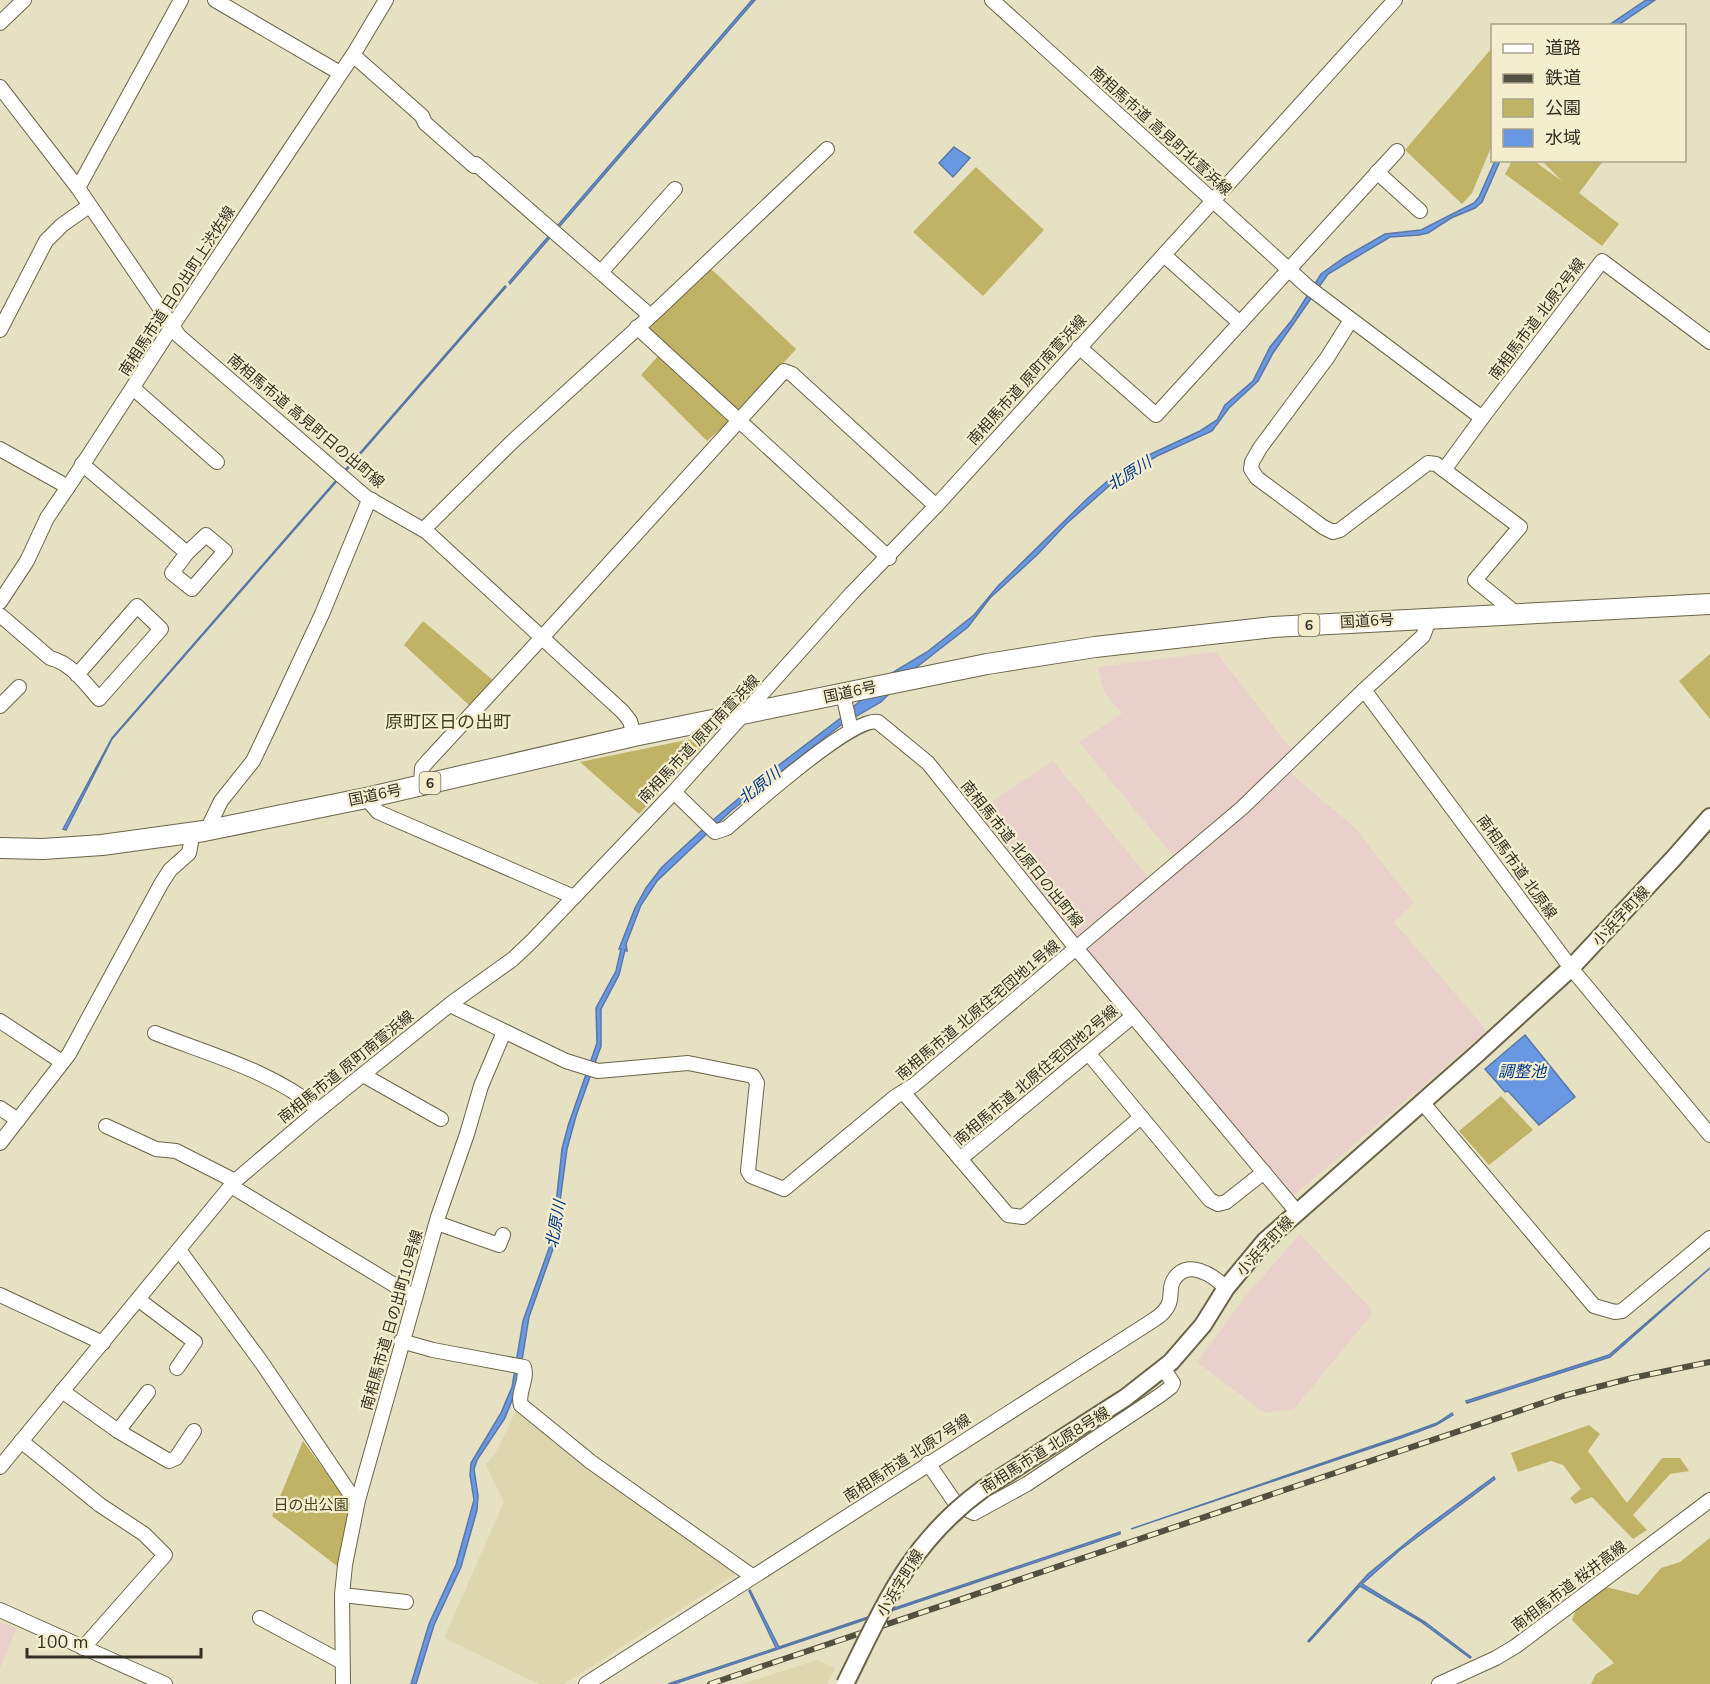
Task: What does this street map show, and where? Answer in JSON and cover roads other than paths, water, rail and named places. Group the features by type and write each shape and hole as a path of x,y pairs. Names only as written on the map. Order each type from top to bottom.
{"highway":[{"name":"国道6号","path":"0,848 43,849 102,845 200,831 366,798 634,736 743,715 849,710 911,680 998,662 1151,640 1273,627 1710,604"}],"main road":[{"name":"小浜字町線","path":"845,1684 888,1599 912,1558 959,1506 1125,1398 1163,1368 1203,1325 1226,1288 1265,1241 1509,1026 1571,968 1708,822"}],"street":[{"path":"2,18 24,0"},
{"path":"78,188 181,0"},
{"path":"215,0 340,74"},
{"name":"南相馬市道 日の出町上渋佐線","path":"0,602 5,584 27,561 47,518 353,55 386,0"},
{"name":"南相馬市道 高見町北萱浜線","path":"992,0 1308,287 1351,320"},
{"name":"南相馬市道 原町南萱浜線","path":"0,1467 233,1184 259,1159 450,1005 520,952 574,897 674,792 851,594 889,558 1395,0"},
{"path":"353,55 422,116 425,123 474,166 476,164 645,311 648,317"},
{"name":"南相馬市道 高見町日の出町線","path":"0,87 78,188 179,336 366,497 423,529 543,636 623,712 630,721 634,736"},
{"path":"423,529 513,441 827,149"},
{"path":"1080,347 1156,415 1396,151"},
{"path":"1377,172 1420,211"},
{"path":"601,273 675,189"},
{"path":"0,330 46,241 89,206"},
{"path":"1164,255 1240,323"},
{"name":"南相馬市道 北原2号線","path":"1482,418 1602,261 1710,342"},
{"path":"1444,470 1482,418 1351,320 1327,358 1260,448 1252,462 1251,469 1257,478 1333,532 1340,530 1428,463 1436,464 1444,470 1520,527 1475,580 1518,615"},
{"path":"637,327 889,558"},
{"path":"421,785 422,768 427,762 784,371 792,374 936,506"},
{"path":"133,388 217,462"},
{"path":"0,449 68,487"},
{"path":"82,464 187,554"},
{"path":"0,1143 62,1062 160,884 170,870 189,853 200,831 256,753 322,614 367,505 372,500"},
{"path":"0,615 50,658 60,660 99,699 161,629 137,606 77,675"},
{"path":"1364,690 1423,636 1429,620"},
{"path":"0,706 19,687"},
{"name":"南相馬市道 北原住宅団地1号線","path":"1141,1117 1023,1217 1008,1215 903,1092 1242,808 1364,690"},
{"name":"南相馬市道 北原線","path":"1364,690 1571,968 1710,1136"},
{"name":"南相馬市道 北原日の出町線","path":"674,792 715,831 727,828 790,775 849,710 869,722 878,722 928,763 1077,948 1297,1212"},
{"path":"366,798 378,812 574,897"},
{"path":"450,1005 504,1032 583,1067 598,1071 688,1063 753,1076 757,1083 748,1171 751,1176 784,1188 903,1092"},
{"name":"南相馬市道 北原住宅団地2号線","path":"960,1159 1133,1016"},
{"path":"0,1021 62,1062"},
{"name":"南相馬市道 日の出町10号線","path":"343,1684 342,1595 357,1500 436,1223 481,1086 504,1032"},
{"path":"155,1033 269,1077 302,1096 320,1110"},
{"path":"1089,1054 1210,1200 1218,1204 1226,1202 1264,1172"},
{"path":"363,1075 441,1119"},
{"path":"1422,1102 1594,1306 1614,1312 1622,1311 1710,1238"},
{"path":"0,1108 18,1120"},
{"path":"106,1126 156,1149 176,1150 414,1297"},
{"path":"436,1223 499,1245 503,1235"},
{"path":"179,1250 262,1363 351,1495 357,1500"},
{"name":"南相馬市道 北原7号線","path":"586,1684 1161,1315 1170,1301 1172,1282 1178,1274 1195,1269 1216,1278 1226,1288"},
{"path":"0,1295 103,1343"},
{"path":"139,1300 195,1342 177,1368"},
{"path":"401,1341 433,1350 519,1366 525,1372 521,1405 591,1462 752,1576"},
{"name":"南相馬市道 北原8号線","path":"928,1463 956,1504 974,1513 1043,1474 1160,1396 1173,1383 1163,1368"},
{"path":"63,1391 118,1431 169,1461 176,1458 194,1431"},
{"path":"118,1431 148,1392"},
{"path":"21,1441 91,1498 144,1534 165,1555 82,1648"},
{"name":"南相馬市道 桜井高線","path":"1439,1684 1496,1658 1516,1646 1710,1500"},
{"path":"342,1595 406,1602"},
{"path":"0,1610 165,1684"},
{"path":"260,1618 342,1662"}],"water":[{"path":"752,0 755,0 510,284 509,282"},
{"path":"1646,0 1655,0 1619,24 1610,24"},
{"path":"954,147 970,158 953,177 939,163"},
{"name":"北原川","path":"1495,162 1500,162 1482,202 1475,208 1451,218 1428,233 1390,237 1328,274 1273,353 1258,381 1229,408 1212,431 1157,456 1117,479 1066,524 1038,554 990,598 968,627 913,670 881,702 841,725 732,810 657,881 641,905 626,944 627,951 625,950 619,975 601,1009 601,1046 567,1149 554,1246 529,1317 518,1385 505,1418 477,1460 474,1469 478,1496 477,1510 461,1567 434,1625 416,1684 411,1684 429,1624 456,1565 474,1500 470,1475 471,1463 501,1413 512,1387 523,1321 552,1240 562,1149 597,1043 596,1008 616,971 621,949 619,949 635,908 646,888 662,867 775,768 842,717 890,674 927,652 974,615 998,586 1112,477 1134,462 1200,431 1217,420 1225,405 1253,381 1270,347 1292,320 1321,274 1385,234 1421,230 1474,203"},
{"path":"505,286 112,739 66,830 63,829 112,738"},
{"name":"調整池","path":"1525,1035 1575,1097 1539,1125 1485,1069"},
{"path":"1710,1268 1610,1357 1467,1403 1466,1401 1609,1355"},
{"path":"1452,1413 1453,1415 1436,1425 1401,1438 1131,1529 1407,1434 1437,1423"},
{"path":"1494,1477 1495,1479 1400,1550 1362,1584 1425,1622 1470,1658 1420,1621 1360,1586 1308,1641 1368,1574 1422,1530"},
{"path":"1120,1532 1120,1534 674,1684 668,1684 776,1648 750,1590 779,1647"}],"railway":[{"path":"710,1684 1563,1396 1632,1378 1710,1362"}],"district":[{"name":"原町区日の出町","path":"448,722"}],"park label":[{"name":"日の出公園","path":"311,1505"}]}
